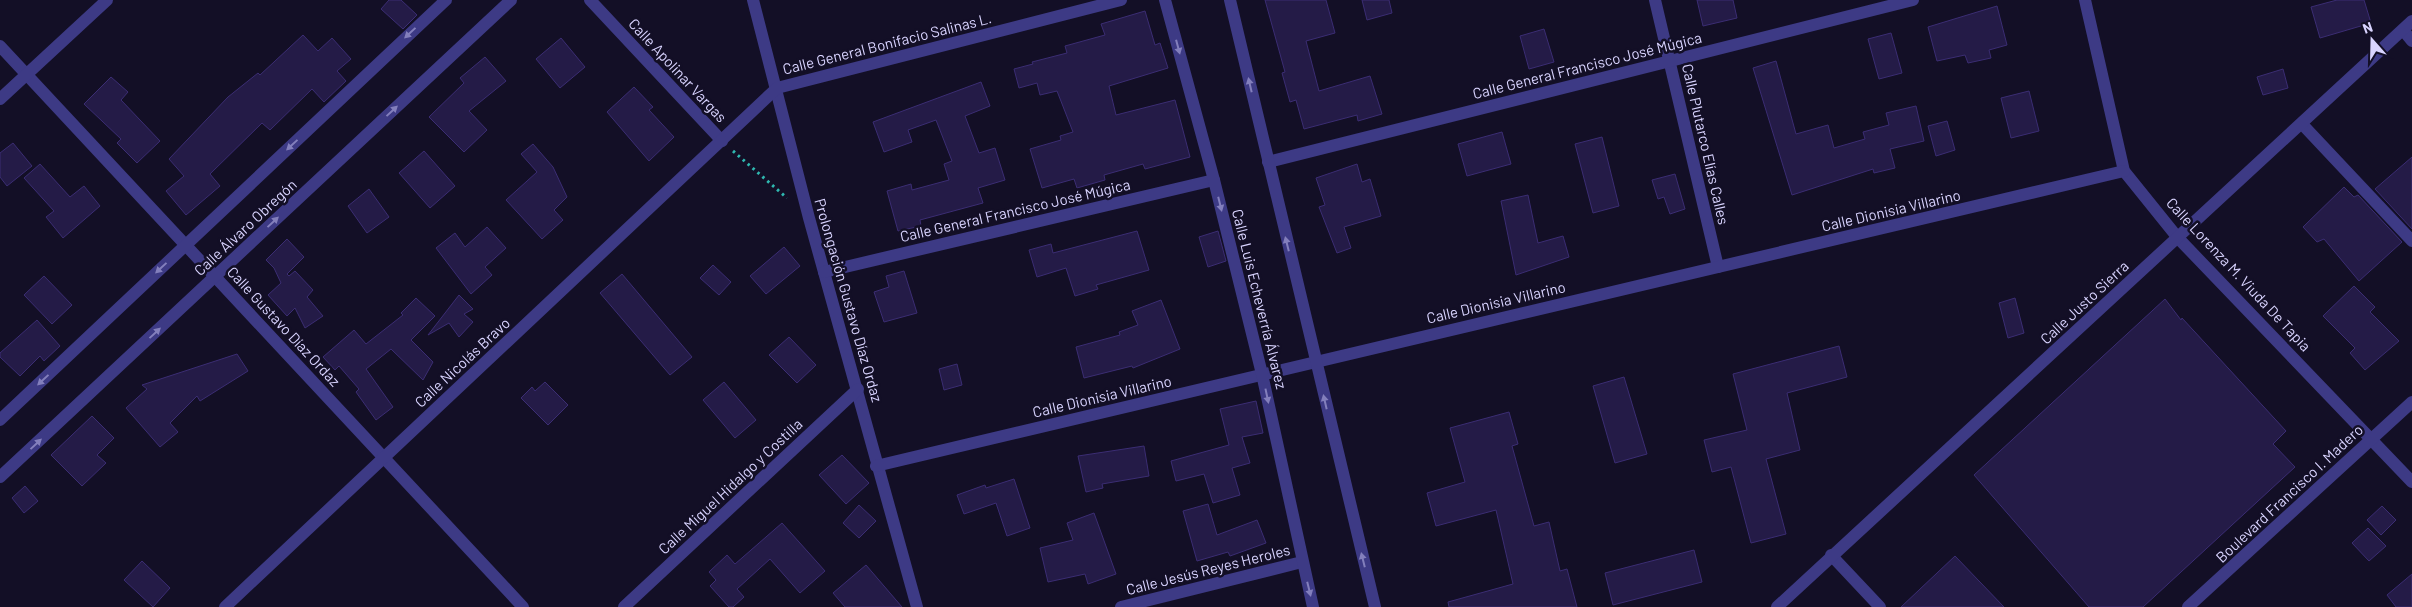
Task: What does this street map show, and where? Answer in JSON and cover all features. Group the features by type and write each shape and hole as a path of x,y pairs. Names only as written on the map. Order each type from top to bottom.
{"street":[{"path":"0,99 107,0"},
{"name":"Calle Álvaro Obregón","path":"0,420 446,0"},
{"name":"Calle Álvaro Obregón","path":"0,477 511,0"},
{"name":"Calle Apolinar Vargas","path":"590,0 722,141"},
{"name":"Prolongación Gustavo Díaz Ordaz","path":"753,0 824,272 858,389 876,466 917,607"},
{"name":"Calle General Bonifacio Salinas L.","path":"776,88 1121,0"},
{"name":"Calle Luis Echeverría Álvarez","path":"1165,0 1214,180 1262,374 1313,607"},
{"path":"1230,0 1374,607"},
{"name":"Calle Plutarco Elías Calles","path":"1655,0 1718,267"},
{"name":"Calle General Francisco José Múgica","path":"1268,162 1913,0"},
{"name":"Calle Lorenza M. Viuda De Tapia","path":"2084,0 2124,171 2178,238 2373,438 2412,482"},
{"name":"Calle Justo Sierra","path":"1777,607 1831,555 2302,124 2412,20"},
{"path":"2402,30 2412,41"},
{"name":"Calle Gustavo Díaz Ordaz","path":"0,46 523,607"},
{"name":"Calle Nicolás Bravo","path":"225,607 722,141 776,88"},
{"path":"2302,124 2412,241"},
{"name":"Calle Dionisia Villarino","path":"876,466 2124,171"},
{"name":"Calle General Francisco José Múgica","path":"824,272 1214,180"},
{"name":"Calle Miguel Hidalgo y Costilla","path":"624,607 858,389"},
{"name":"Boulevard Francisco I. Madero","path":"2188,607 2412,402"},
{"path":"1831,555 1880,607"},
{"name":"Calle Jesús Reyes Heroles","path":"1121,607 1302,562"}],"path":[{"path":"722,141 787,199"}],"building":[{"path":"389,0 401,0 417,15 403,29 381,9"},
{"path":"1265,0 1326,0 1335,33 1306,41 1319,91 1370,76 1382,114 1358,121 1357,115 1304,129 1296,100 1290,102 1282,73 1285,72"},
{"path":"1362,0 1389,0 1392,13 1367,20"},
{"path":"1697,0 1733,0 1737,18 1703,26"},
{"path":"2337,0 2364,0 2371,23 2320,38 2311,7"},
{"path":"1997,6 2007,45 1989,50 1991,58 1968,63 1965,55 1937,61 1928,27"},
{"path":"1145,11 1155,45 1160,43 1168,68 1109,86 1116,115 1175,100 1190,157 1145,169 1143,164 1104,175 1105,180 1077,188 1074,179 1042,188 1030,149 1061,140 1060,136 1073,132 1057,91 1040,95 1037,83 1019,88 1014,69 1067,53 1065,46 1105,35 1101,24"},
{"path":"1544,29 1554,62 1529,69 1520,36"},
{"path":"1891,33 1902,73 1879,79 1868,39"},
{"path":"303,35 318,51 332,38 351,59 337,71 346,81 324,102 312,89 270,130 262,123 210,174 220,186 186,215 166,191 184,176 169,159 228,97 258,73 260,75"},
{"path":"561,38 585,67 560,88 536,59"},
{"path":"485,57 506,81 469,111 487,130 464,152 429,117 464,83 460,78"},
{"path":"1776,61 1796,134 1828,125 1834,148 1865,139 1863,132 1889,125 1886,113 1916,106 1924,141 1890,149 1895,168 1874,173 1873,169 1792,195 1753,68"},
{"path":"2283,69 2288,88 2263,95 2257,77"},
{"path":"111,77 128,92 121,100 160,141 137,163 117,143 121,139 84,104"},
{"path":"981,82 990,106 965,116 979,153 995,148 1005,180 978,188 983,203 920,220 921,226 898,231 887,191 911,184 912,190 949,180 944,164 952,161 936,120 908,130 912,142 884,152 873,122"},
{"path":"634,87 653,107 649,110 674,137 649,161 607,112"},
{"path":"2029,91 2039,131 2011,138 2001,98"},
{"path":"1947,121 1955,150 1936,156 1928,126"},
{"path":"1502,132 1511,164 1467,176 1458,144"},
{"path":"1602,137 1619,206 1593,213 1575,144"},
{"path":"13,143 32,166 7,186 0,177 0,153"},
{"path":"533,144 553,167 567,197 554,210 563,220 542,239 506,200 537,172 521,154"},
{"path":"424,151 455,186 430,208 399,173"},
{"path":"2412,157 2412,229 2375,189"},
{"path":"40,164 70,197 84,186 100,206 63,238 46,217 54,211 24,178"},
{"path":"1357,164 1362,182 1370,179 1381,216 1344,227 1351,248 1337,253 1319,207 1325,205 1316,178"},
{"path":"1675,174 1685,209 1670,214 1664,197 1658,199 1652,180"},
{"path":"2344,187 2354,197 2358,195 2402,242 2359,281 2324,239 2317,242 2303,227"},
{"path":"369,189 389,217 367,233 348,206"},
{"path":"1528,195 1538,243 1563,236 1569,257 1516,275 1501,201"},
{"path":"487,227 506,248 485,267 492,275 471,294 436,248 455,233 465,247"},
{"path":"1137,231 1149,270 1096,285 1098,289 1075,296 1066,268 1037,277 1029,250 1051,244 1053,253"},
{"path":"1218,231 1226,261 1208,267 1199,237"},
{"path":"287,239 304,257 287,274 289,276 295,271 313,290 307,297 323,316 305,328 295,308 287,316 268,295 281,283 274,268 266,260"},
{"path":"784,247 800,266 766,294 750,276"},
{"path":"713,265 731,282 719,295 700,278"},
{"path":"904,271 917,313 884,322 874,292 889,287 886,276"},
{"path":"622,274 692,357 670,375 600,293"},
{"path":"44,276 72,305 52,324 24,295"},
{"path":"2354,286 2375,307 2370,312 2399,341 2365,370 2350,353 2355,348 2323,316"},
{"path":"459,295 473,309 464,314 473,322 459,337 449,323 428,335"},
{"path":"416,298 435,316 411,340 433,362 423,380 391,349 366,369 393,407 376,420 356,392 359,389 339,366 335,370 323,357 354,330 366,344 403,315 401,313"},
{"path":"2015,298 2024,333 2008,338 1999,303"},
{"path":"2165,299 2181,320 2182,318 2286,431 2273,444 2295,467 2143,607 2089,607 1974,475"},
{"path":"1161,300 1180,349 1133,368 1132,366 1084,378 1076,347 1120,335 1119,332 1138,325 1132,311"},
{"path":"37,320 60,346 44,361 40,356 20,376 0,357 0,353"},
{"path":"789,337 816,365 797,383 769,355"},
{"path":"1839,346 1847,377 1787,393 1800,450 1766,459 1786,534 1751,543 1731,467 1712,472 1704,440 1747,430 1733,374"},
{"path":"237,354 248,371 200,401 197,396 170,423 178,432 160,447 126,408 147,389 142,385"},
{"path":"957,364 962,385 944,390 939,369"},
{"path":"1624,377 1647,454 1615,463 1593,386"},
{"path":"545,382 568,405 548,425 521,398 532,387 535,391"},
{"path":"724,382 756,420 735,438 703,400"},
{"path":"1256,401 1263,433 1242,437 1250,463 1232,468 1240,495 1213,503 1204,474 1176,481 1171,461 1229,445 1220,409"},
{"path":"1509,412 1518,444 1512,446 1534,526 1549,522 1560,571 1567,569 1577,607 1449,607 1448,602 1513,584 1496,510 1436,526 1427,493 1465,482 1450,428"},
{"path":"92,416 114,438 97,455 106,463 82,486 51,455"},
{"path":"1144,446 1149,476 1102,484 1103,488 1086,492 1078,456"},
{"path":"842,455 869,483 846,504 819,475"},
{"path":"1014,479 1030,528 1007,536 996,503 964,514 957,495 985,485 986,488"},
{"path":"25,486 38,501 24,513 12,498"},
{"path":"1208,504 1217,535 1257,520 1266,543 1230,556 1228,552 1197,561 1183,511"},
{"path":"859,505 876,521 859,538 843,523"},
{"path":"2382,506 2396,520 2381,535 2367,520"},
{"path":"1094,513 1116,574 1088,584 1085,574 1048,582 1040,548 1073,540 1067,523"},
{"path":"782,523 825,571 800,593 770,559 737,589 744,597 733,607 729,607 710,586 716,580 709,572 727,555 735,564"},
{"path":"2368,528 2386,546 2369,561 2352,543"},
{"path":"1694,550 1702,582 1613,605 1605,573"},
{"path":"1955,556 2004,607 1901,607"},
{"path":"142,561 170,588 153,607 124,580"},
{"path":"866,565 902,607 845,607 833,593"},
{"path":"2412,574 2412,607 2396,607 2387,595"}]}
